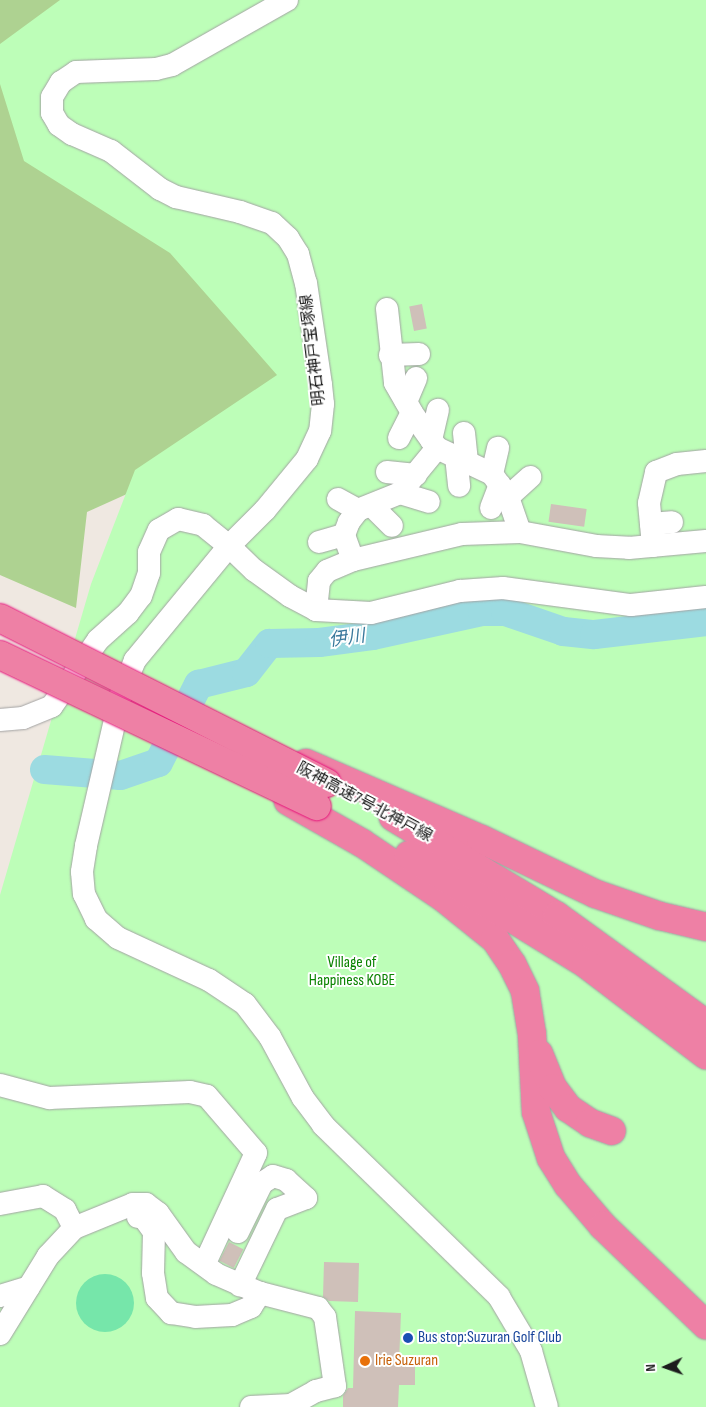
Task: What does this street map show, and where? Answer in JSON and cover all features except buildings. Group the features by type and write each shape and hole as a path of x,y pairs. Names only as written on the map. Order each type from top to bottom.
{"highway":[{"name":"阪神高速7号北神戸線","path":"0,618 219,728 322,794 378,837 499,908 586,964 706,1055"},
{"name":"阪神高速7号北神戸線","path":"0,655 144,723 322,794 512,887 601,946 706,1024"},
{"path":"322,794 596,894 660,916 706,927"},
{"path":"322,794 444,898 470,916 494,940 512,964 525,991 532,1034 536,1112 545,1145 558,1171 603,1226 706,1325"},
{"path":"532,1034 546,1075 559,1098 578,1116 612,1131"}],"street":[{"name":"明石神戸宝塚線","path":"287,0 172,65 156,69 76,72 61,82 52,97 52,113 59,124 72,134 111,151 176,198 240,212 272,223 288,238 298,254 306,283 322,394 320,431 307,459 265,510 229,546 135,660 121,694 97,795 82,872 84,894 96,919 118,938 209,980 245,1004 270,1037 303,1098 323,1125 498,1297 531,1351 547,1407"},
{"path":"387,309 390,355 395,383 409,408 448,451 498,491 520,532"},
{"path":"390,355 419,354"},
{"path":"399,438 416,378"},
{"path":"438,410 459,486"},
{"path":"319,542 344,535 365,508 400,493 416,475 448,451 464,433"},
{"path":"498,448 498,491"},
{"path":"651,520 660,472 699,456"},
{"path":"387,472 416,475"},
{"path":"498,491 530,477"},
{"path":"400,493 429,502"},
{"path":"338,499 365,508 392,526"},
{"path":"0,720 23,718 52,706 98,640 128,613 141,596 149,573 149,552 159,530 178,520 203,525 268,580 316,610 371,613 460,591 503,588 631,605 706,597"},
{"path":"316,610 319,581 327,571 353,560 462,534 520,532 596,546 651,520 706,541"},
{"path":"344,535 353,560"},
{"path":"0,1085 49,1098 190,1092 207,1096 256,1153 204,1265"},
{"path":"48,1256 130,1216 144,1218 154,1232 153,1273 157,1298 171,1313 195,1317 232,1315 251,1307 250,1289 277,1209 306,1198 286,1180 273,1176 262,1182 238,1232"},
{"path":"0,1204 43,1196 65,1210 74,1228"},
{"path":"0,1334 48,1256 74,1228 133,1204 146,1204 158,1213 186,1252 204,1265 250,1289 318,1308 325,1317 335,1386 316,1391 291,1405 251,1407"},
{"path":"0,1296 29,1287"}],"green space":[{"path":"0,0 202,0 162,231 290,365 158,480 87,512 76,608 0,575"},
{"name":"Village of Happiness KOBE","path":"60,0 706,0 706,1407 0,1407 0,895 91,584 135,470 277,375 170,253 24,161 0,84 0,44"},
{"path":"105,1274 116,1276 126,1282 132,1292 134,1303 132,1314 126,1324 116,1330 105,1332 94,1330 84,1324 78,1314 76,1303 78,1292 84,1282 94,1276"}],"waterway":[{"name":"伊川","path":"44,769 120,775 158,762 198,684 246,672 269,643 319,642 372,635 482,611 505,611 563,631 594,634 706,621"}],"place":[{"name":"Bus stop:Suzuran Golf Club","path":"408,1338"},
{"name":"Irie Suzuran","path":"365,1361"}]}
